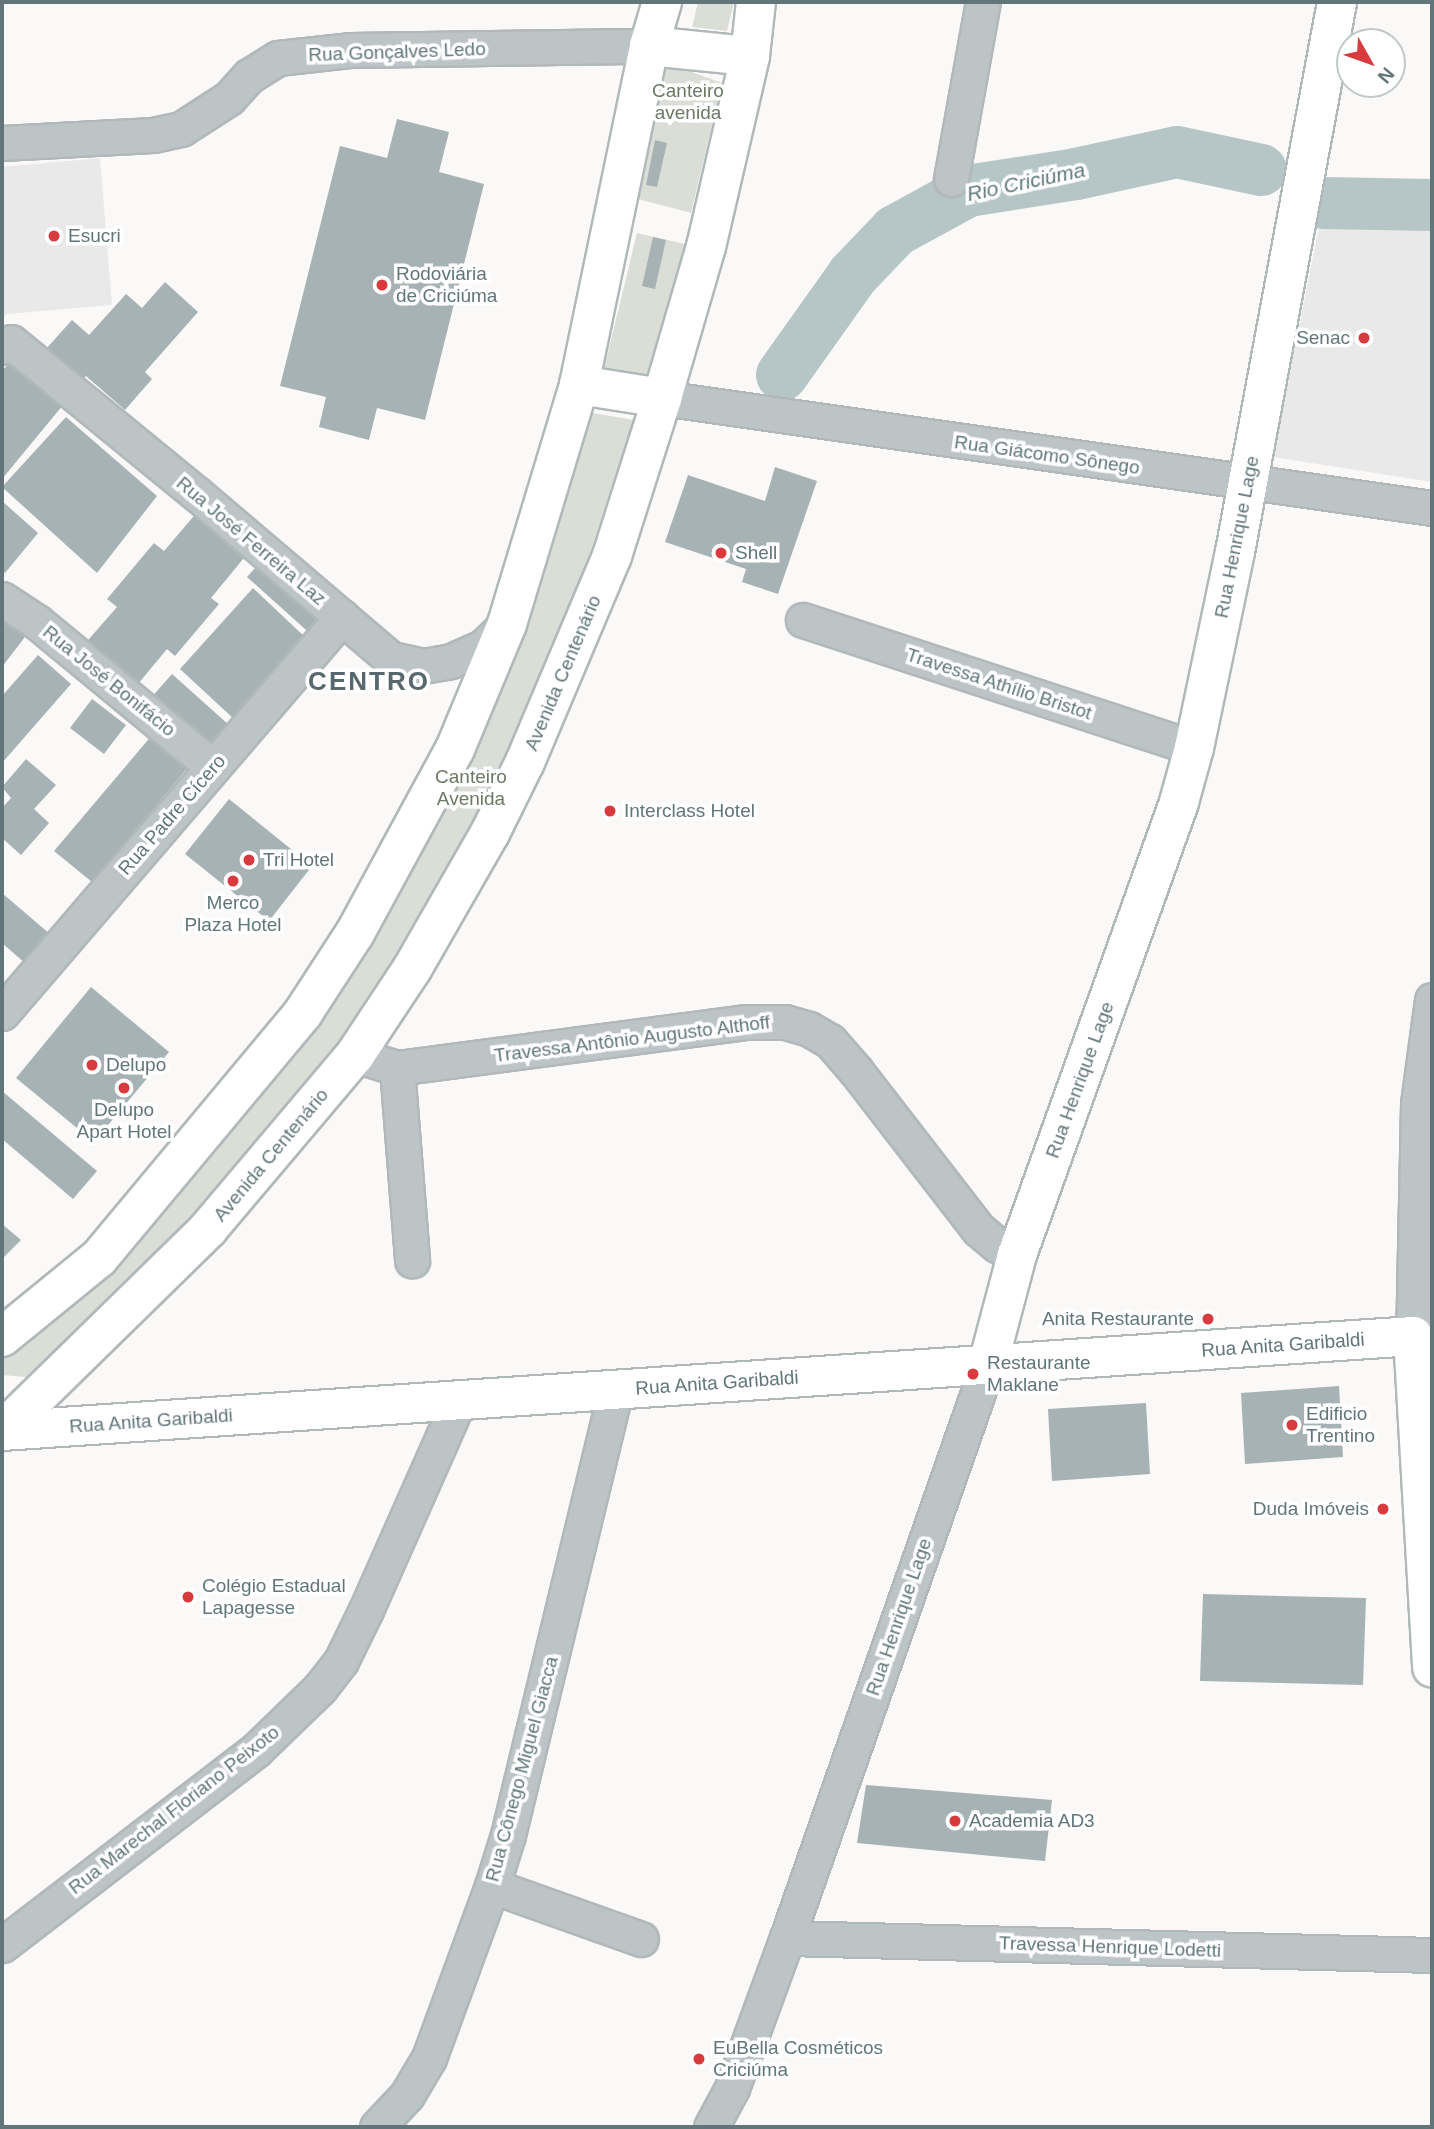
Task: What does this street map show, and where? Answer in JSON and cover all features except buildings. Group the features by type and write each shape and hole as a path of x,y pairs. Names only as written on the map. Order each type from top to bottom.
{"main road":[{"path":"2,1337 99,1258 303,1013 355,933 455,749 507,624 579,385 649,46 662,2"},
{"name":"Avenida Centenário","path":"2,1431 208,1229 355,1055 443,920 525,762 612,556 706,247 750,56 756,2"},
{"name":"Rua Henrique Lage","path":"988,1364 1017,1255 1179,802 1194,748 1247,484 1337,2"},
{"path":"649,46 750,56"},
{"path":"579,385 662,398"},
{"path":"1422,1335 1432,1667"},
{"name":"Rua Anita Garibaldi","path":"2,1431 1422,1335"}],"street":[{"path":"951,179 983,2"},
{"name":"Rua Gonçalves Ledo","path":"2,143 162,133 181,129 229,97 249,76 278,58 317,52 649,46"},
{"name":"Rua José Ferreira Laz","path":"6,345 391,659 423,666 451,662 483,647 507,624"},
{"name":"Rua Giácomo Sônego","path":"662,398 1432,509"},
{"name":"Rua José Bonifácio","path":"2,599 37,622 213,767"},
{"name":"Rua Padre Cícero","path":"2,1013 342,617"},
{"name":"Travessa Athílio Bristot","path":"803,620 1194,748"},
{"path":"1422,1335 1418,1104 1432,1000"},
{"name":"Travessa Antônio Augusto Althoff","path":"355,1055 397,1068 745,1022 785,1022 809,1029 830,1041 856,1071 978,1229 997,1245 1017,1255"},
{"path":"397,1068 412,1260"},
{"name":"Rua Henrique Lage","path":"711,2127 732,2088 787,1938 988,1364"},
{"name":"Rua Cônego Miguel Giacca","path":"377,2127 407,2095 429,2058 492,1886 508,1835 617,1390"},
{"name":"Rua Marechal Floriano Peixoto","path":"2,1945 256,1749 320,1688 341,1661 356,1630 459,1400"},
{"path":"492,1886 640,1940"},
{"name":"Travessa Henrique Lodetti","path":"787,1938 1432,1955"}],"shaded area":[{"name":"Esucri","path":"100,158 112,305 7,314 2,319 2,167"},
{"name":"Senac","path":"1321,217 1432,219 1432,482 1273,457"}],"green space":[{"name":"Canteiro Avenida","path":"698,2 734,2 727,31 692,27"},
{"name":"Canteiro avenida","path":"667,63 722,83 691,213 638,199"},
{"path":"637,233 689,245 656,384 602,377"},
{"name":"Canteiro Avenida","path":"587,412 634,420 559,646 494,798 392,976 207,1216 36,1378 2,1375 2,1355 362,951"}],"waterway":[{"name":"Rio Criciúma","path":"782,375 853,275 895,231 968,191 1076,174 1177,152 1261,170"},
{"name":"Rio Criciúma","path":"1323,203 1432,205"}],"place":[{"name":"Esucri","path":"54,236"},
{"name":"Rodoviária de Criciúma","path":"382,285"},
{"name":"Senac","path":"1364,338"},
{"name":"Shell","path":"721,553"},
{"name":"Interclass Hotel","path":"610,811"},
{"name":"Tri Hotel","path":"249,860"},
{"name":"Merco Plaza Hotel","path":"233,881"},
{"name":"Delupo","path":"92,1065"},
{"name":"Delupo Apart Hotel","path":"124,1088"},
{"name":"Anita Restaurante","path":"1208,1319"},
{"name":"Restaurante Maklane","path":"973,1374"},
{"name":"Edificio Trentino","path":"1292,1425"},
{"name":"Duda Imóveis","path":"1383,1509"},
{"name":"Colégio Estadual Lapagesse","path":"188,1597"},
{"name":"Academia AD3","path":"955,1821"},
{"name":"EuBella Cosméticos Criciúma","path":"699,2059"}],"district":[{"name":"CENTRO","path":"369,682"}]}
